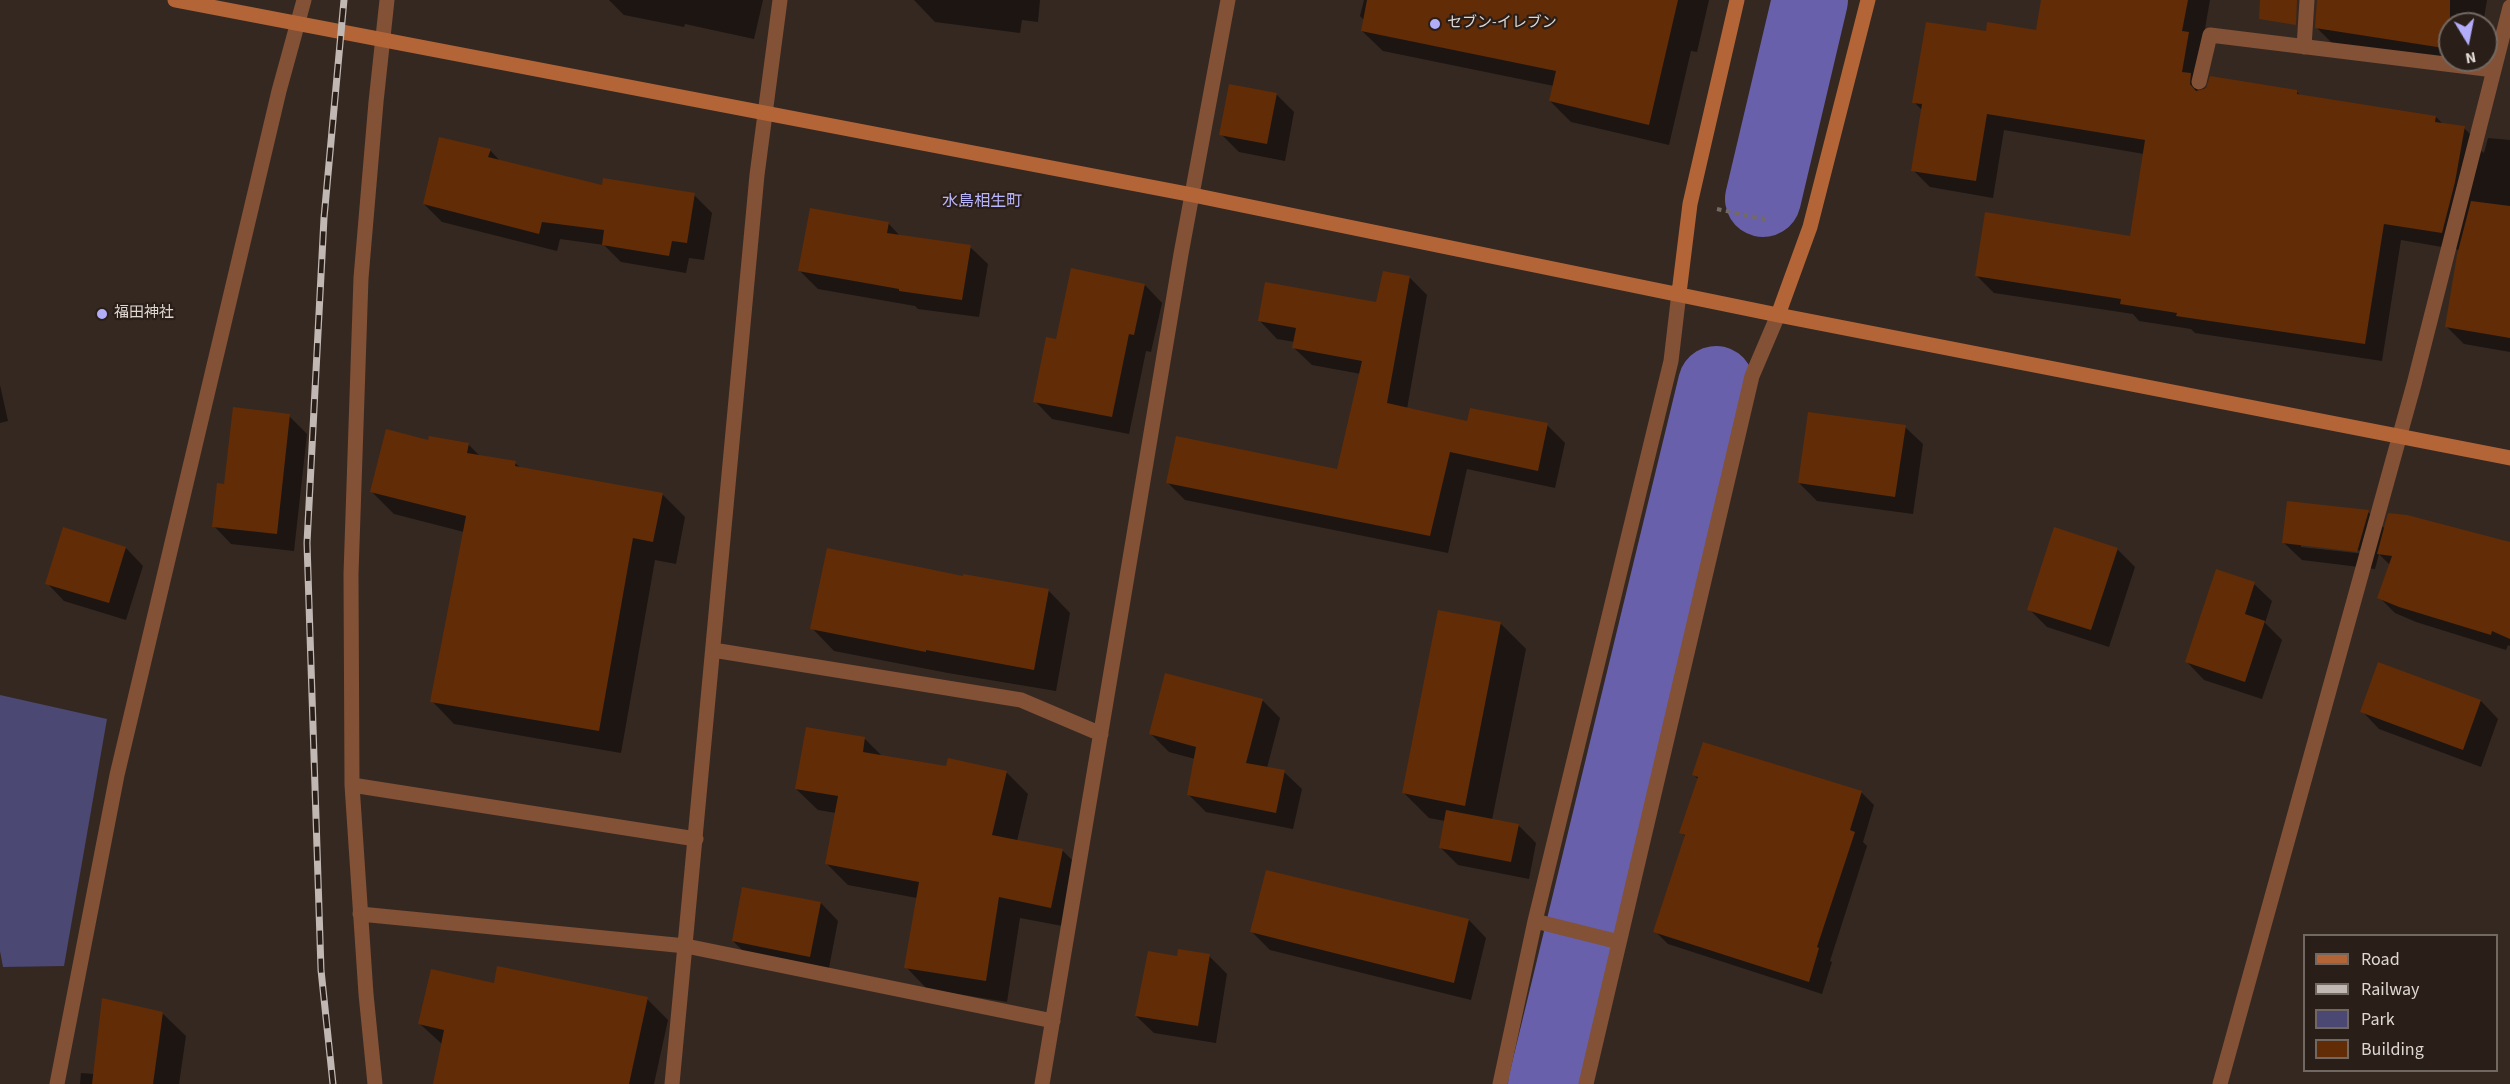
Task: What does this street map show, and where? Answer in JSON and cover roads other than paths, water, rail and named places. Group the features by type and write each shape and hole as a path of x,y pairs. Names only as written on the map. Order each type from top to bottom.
{"street":[{"path":"175,0 1193,195 1778,315 2510,458"},
{"path":"57,1084 117,775 274,114 304,0"},
{"path":"375,1084 360,914 352,784 351,574 361,278 387,0"},
{"path":"672,1084 764,112 780,0"},
{"path":"1042,1084 1228,0"},
{"path":"1500,1084 1542,923 1671,361 1690,204 1737,0"},
{"path":"1586,1084 1752,376 1778,315 1810,227 1868,0"},
{"path":"2304,46 2307,0"},
{"path":"2498,54 2510,8"},
{"path":"2199,82 2210,35 2438,63"},
{"path":"2220,1084 2400,436 2493,72"},
{"path":"713,650 1021,700 1101,734"},
{"path":"352,784 696,839"},
{"path":"360,914 686,946 1053,1021"},
{"path":"1542,923 1619,942"}],"waterway":[{"path":"1735,192 1783,0"},
{"path":"1763,199 1810,0"},
{"path":"1524,1084 1693,381"},
{"path":"1546,1084 1716,384"}],"railway":[{"path":"333,1084 321,970 307,543 324,218 344,0"}],"place":[{"name":"セブン-イレブン","path":"1435,24"},
{"name":"福田神社","path":"102,314"}],"district":[{"name":"水島相生町","path":"982,202"}]}
